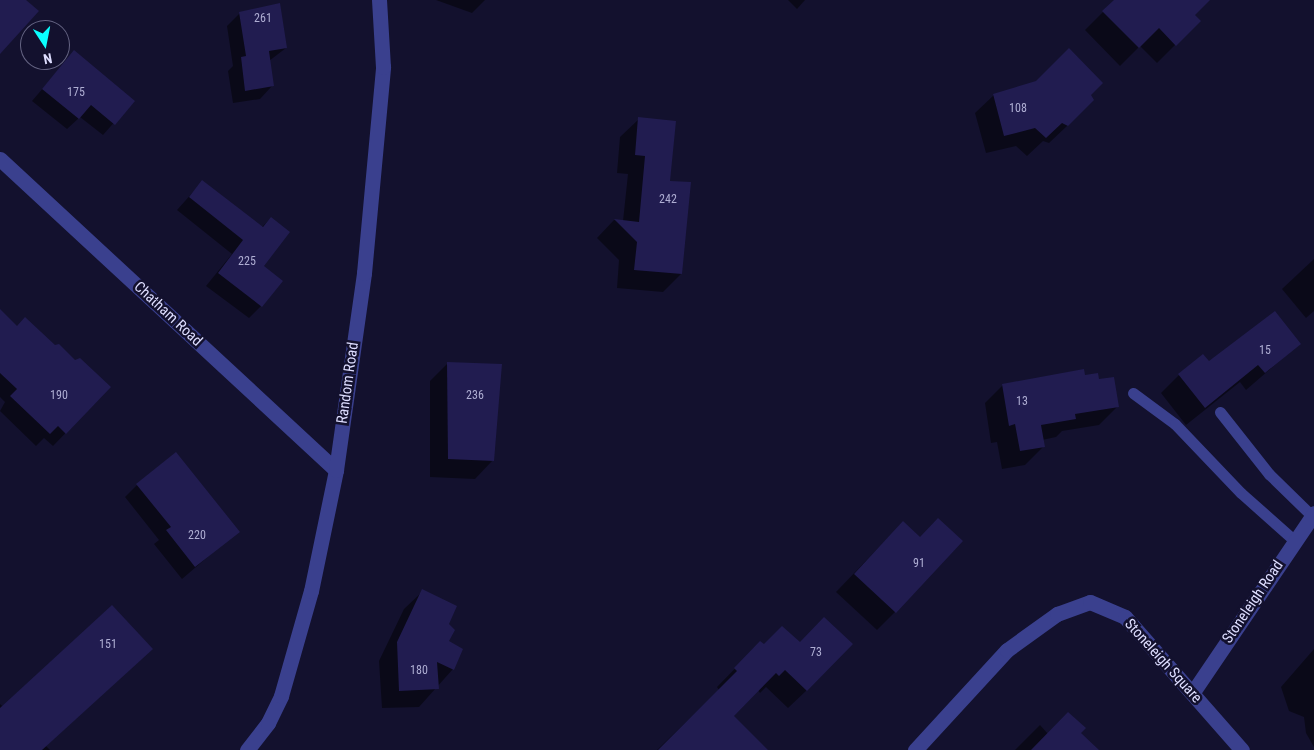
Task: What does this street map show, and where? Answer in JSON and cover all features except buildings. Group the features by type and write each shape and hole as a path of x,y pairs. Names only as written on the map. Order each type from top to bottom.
{"street":[{"name":"Random Road","path":"247,750 268,723 281,696 311,591 336,470 364,273 383,67 379,0"},
{"name":"Chatham Road","path":"0,159 336,470"},
{"name":"Stoneleigh Road","path":"1193,692 1313,515"},
{"name":"Stoneleigh Square","path":"915,750 1007,650 1057,614 1090,602 1125,617 1193,692 1242,750"}],"lane":[{"path":"1133,393 1176,424 1241,493 1295,541"},
{"path":"1220,412 1270,474 1313,515"}]}
